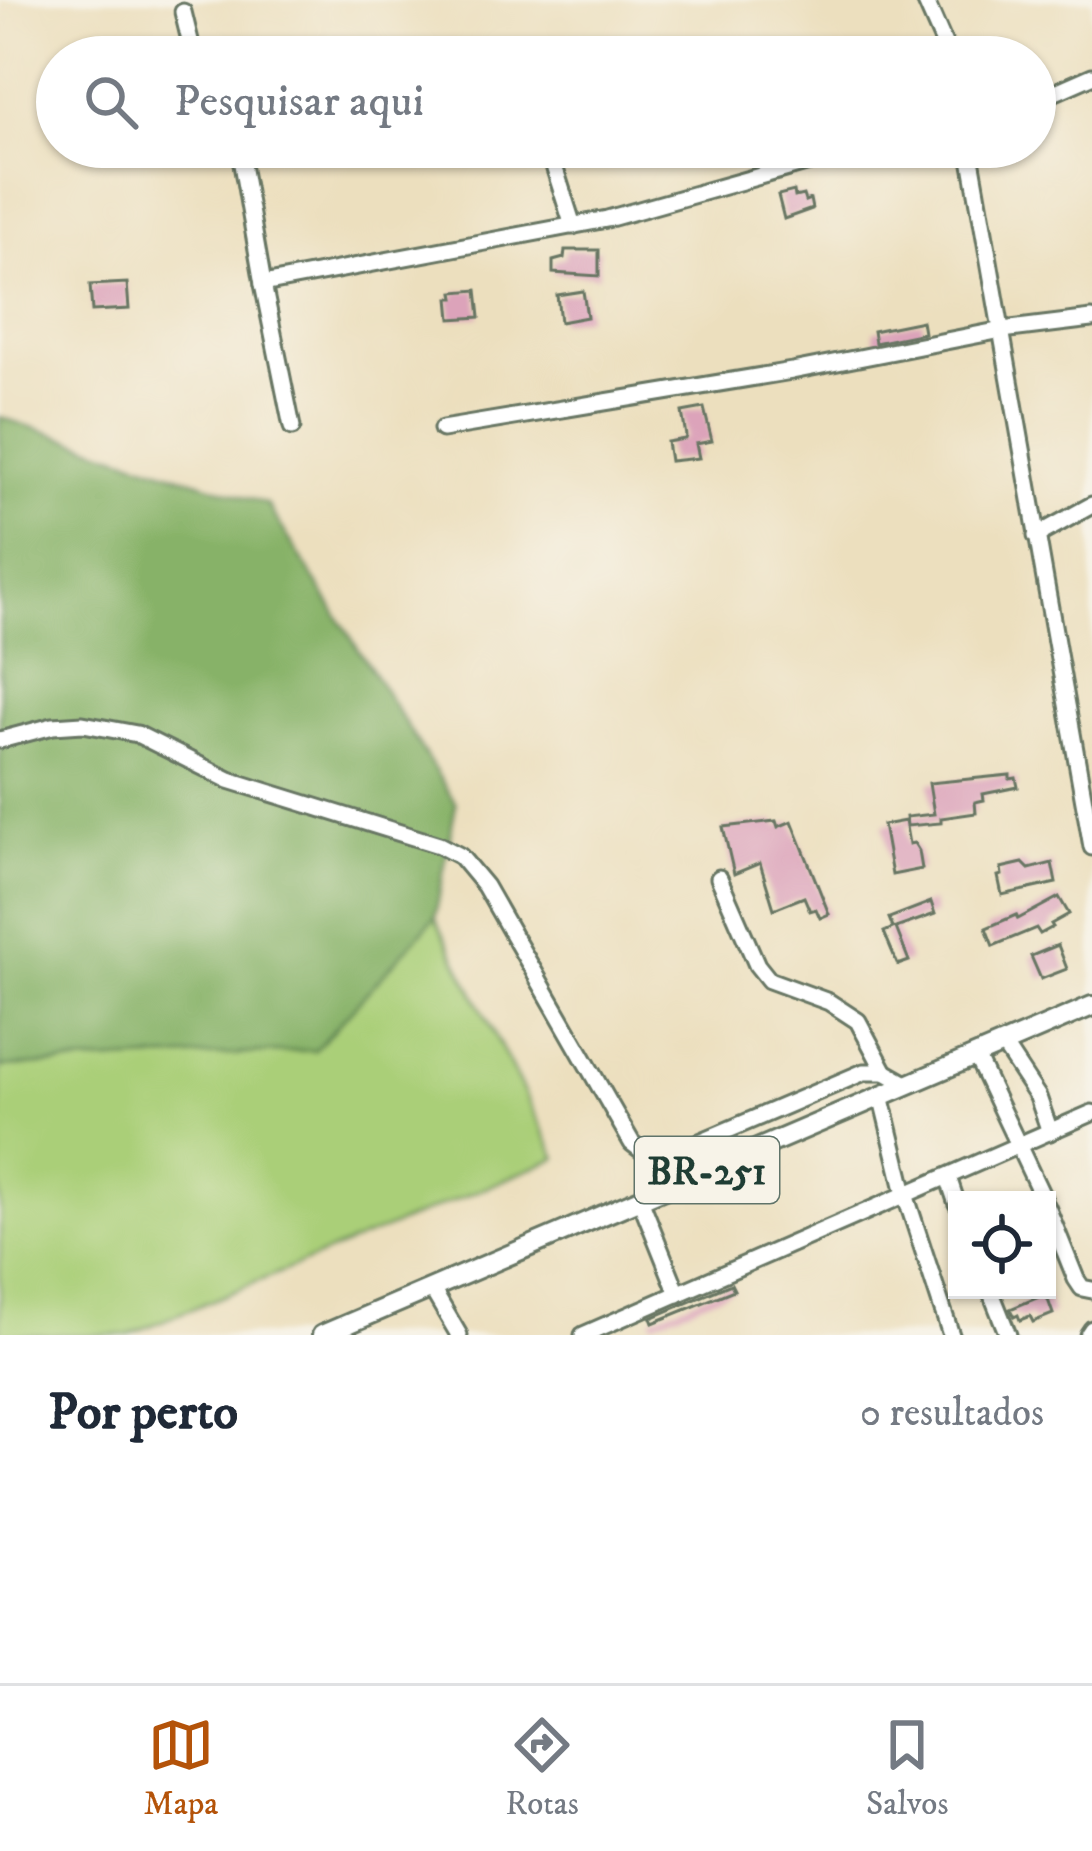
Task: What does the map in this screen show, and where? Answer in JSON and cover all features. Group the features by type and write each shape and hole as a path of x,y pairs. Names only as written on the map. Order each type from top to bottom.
{"main road":[{"name":"BR-251","path":"322,1335 1092,1006"}],"street":[{"path":"925,0 941,36"},
{"path":"183,12 189,36"},
{"path":"1056,92 1092,76"},
{"path":"243,168 292,427"},
{"path":"555,168 573,226"},
{"path":"263,284 573,226 786,168"},
{"path":"973,168 1092,848"},
{"path":"442,429 793,371 1002,330 1092,319"},
{"path":"1036,536 1092,505"},
{"path":"0,740 53,726 108,727 149,740 229,780 394,830 460,856 485,886 632,1143 646,1155 657,1158 674,1153 864,1072 885,1072 908,1085"},
{"path":"719,878 757,965 769,980 829,1003 858,1021 885,1072"},
{"path":"1003,1044 1038,1097 1050,1132"},
{"path":"976,1056 1041,1191"},
{"path":"881,1095 904,1194 951,1335"},
{"path":"583,1335 1092,1114"},
{"path":"948,1177 953,1191"},
{"path":"640,1199 678,1294"},
{"path":"1056,1229 1076,1279 1082,1288 1092,1290"},
{"path":"432,1289 459,1335"},
{"path":"994,1299 1008,1335"}],"green space":[{"path":"0,417 267,504 456,804 435,917 315,1050 0,1067"},
{"path":"435,917 557,1158 128,1335 0,1335 0,1067 315,1050"}],"building":[{"path":"794,191 795,197 810,199 812,209 784,219 778,195"},
{"path":"565,250 599,250 599,276 553,273 553,261 564,258"},
{"path":"127,283 129,309 92,311 90,285"},
{"path":"477,290 480,317 451,319 449,298 455,298 454,292"},
{"path":"583,291 587,317 560,322 557,295"},
{"path":"922,321 924,333 875,343 873,331"},
{"path":"704,408 712,441 696,444 699,458 670,461 667,442 686,436 682,412"},
{"path":"1010,775 1018,787 983,794 984,800 975,802 976,813 907,826 906,817 934,814 929,783"},
{"path":"776,821 778,827 792,821 829,914 820,918 816,909 810,911 804,897 774,909 760,863 734,874 723,827"},
{"path":"905,821 909,844 914,843 919,851 922,869 892,875 883,825"},
{"path":"1023,863 1029,869 1052,863 1056,883 1002,895 1001,868"},
{"path":"1059,897 1069,914 1053,927 1040,934 1036,928 993,946 986,928 1016,915 1018,919"},
{"path":"931,902 935,914 896,928 909,961 898,965 884,932 893,928 889,918"},
{"path":"1058,945 1067,969 1041,979 1031,956"},
{"path":"731,1284 734,1290 653,1323 651,1318"},
{"path":"1048,1299 1053,1314 1033,1322 1030,1316 1014,1317 1010,1309"}]}
